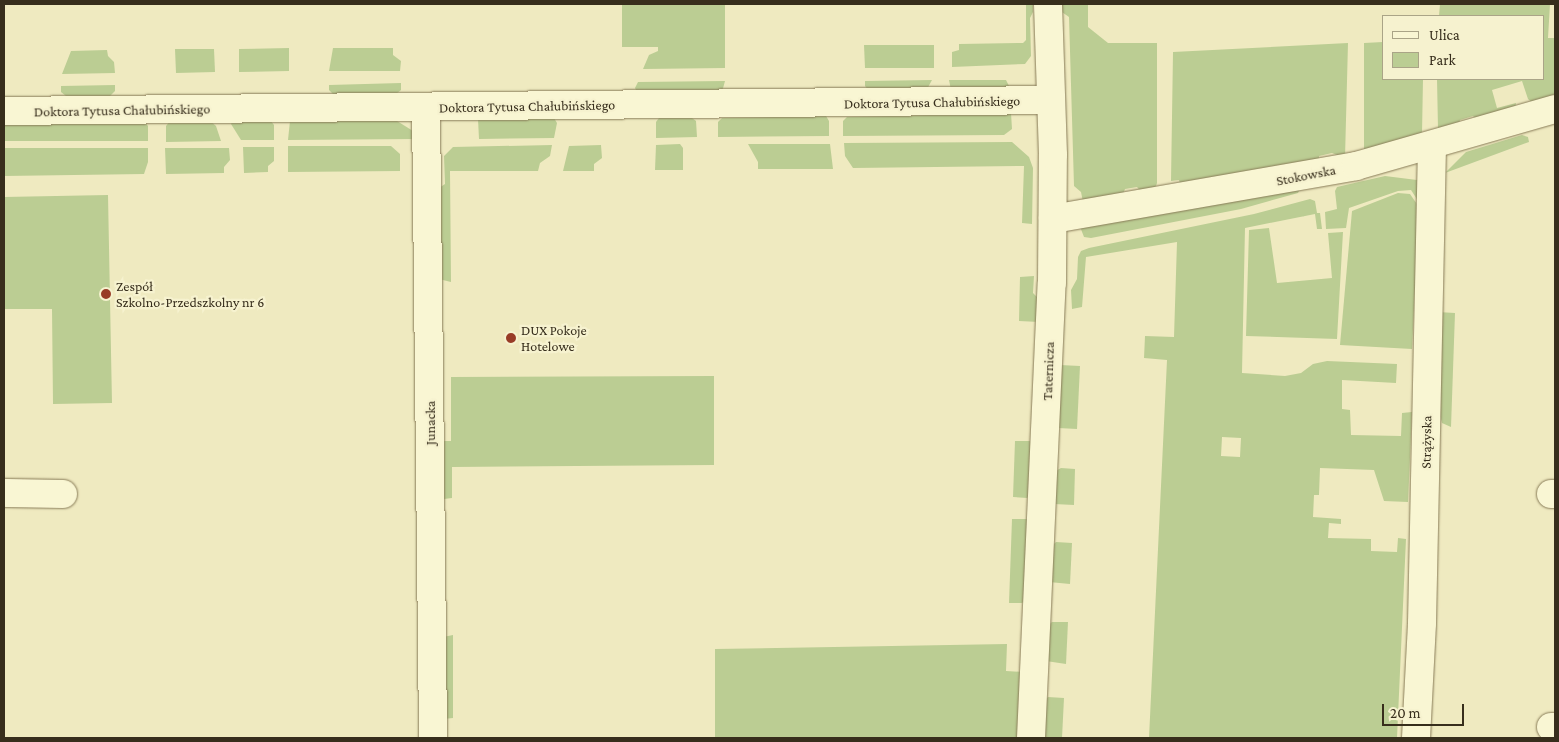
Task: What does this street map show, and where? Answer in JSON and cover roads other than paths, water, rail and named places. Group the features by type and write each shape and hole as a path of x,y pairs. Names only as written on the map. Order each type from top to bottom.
{"street":[{"name":"Taternicza","path":"1031,738 1053,219 1048,4"},
{"name":"Doktora Tytusa Chałubińskiego","path":"4,111 1051,100"},
{"name":"Junacka","path":"426,107 433,738"},
{"name":"Stokowska","path":"1053,219 1346,168 1432,146 1555,109"},
{"name":"Strążyska","path":"1416,738 1422,623 1432,146"},
{"path":"4,493 62,494"}],"place":[{"name":"Zespół Szkolno-Przedszkolny nr 6","path":"106,294"},
{"name":"DUX Pokoje Hotelowe","path":"511,338"}]}
